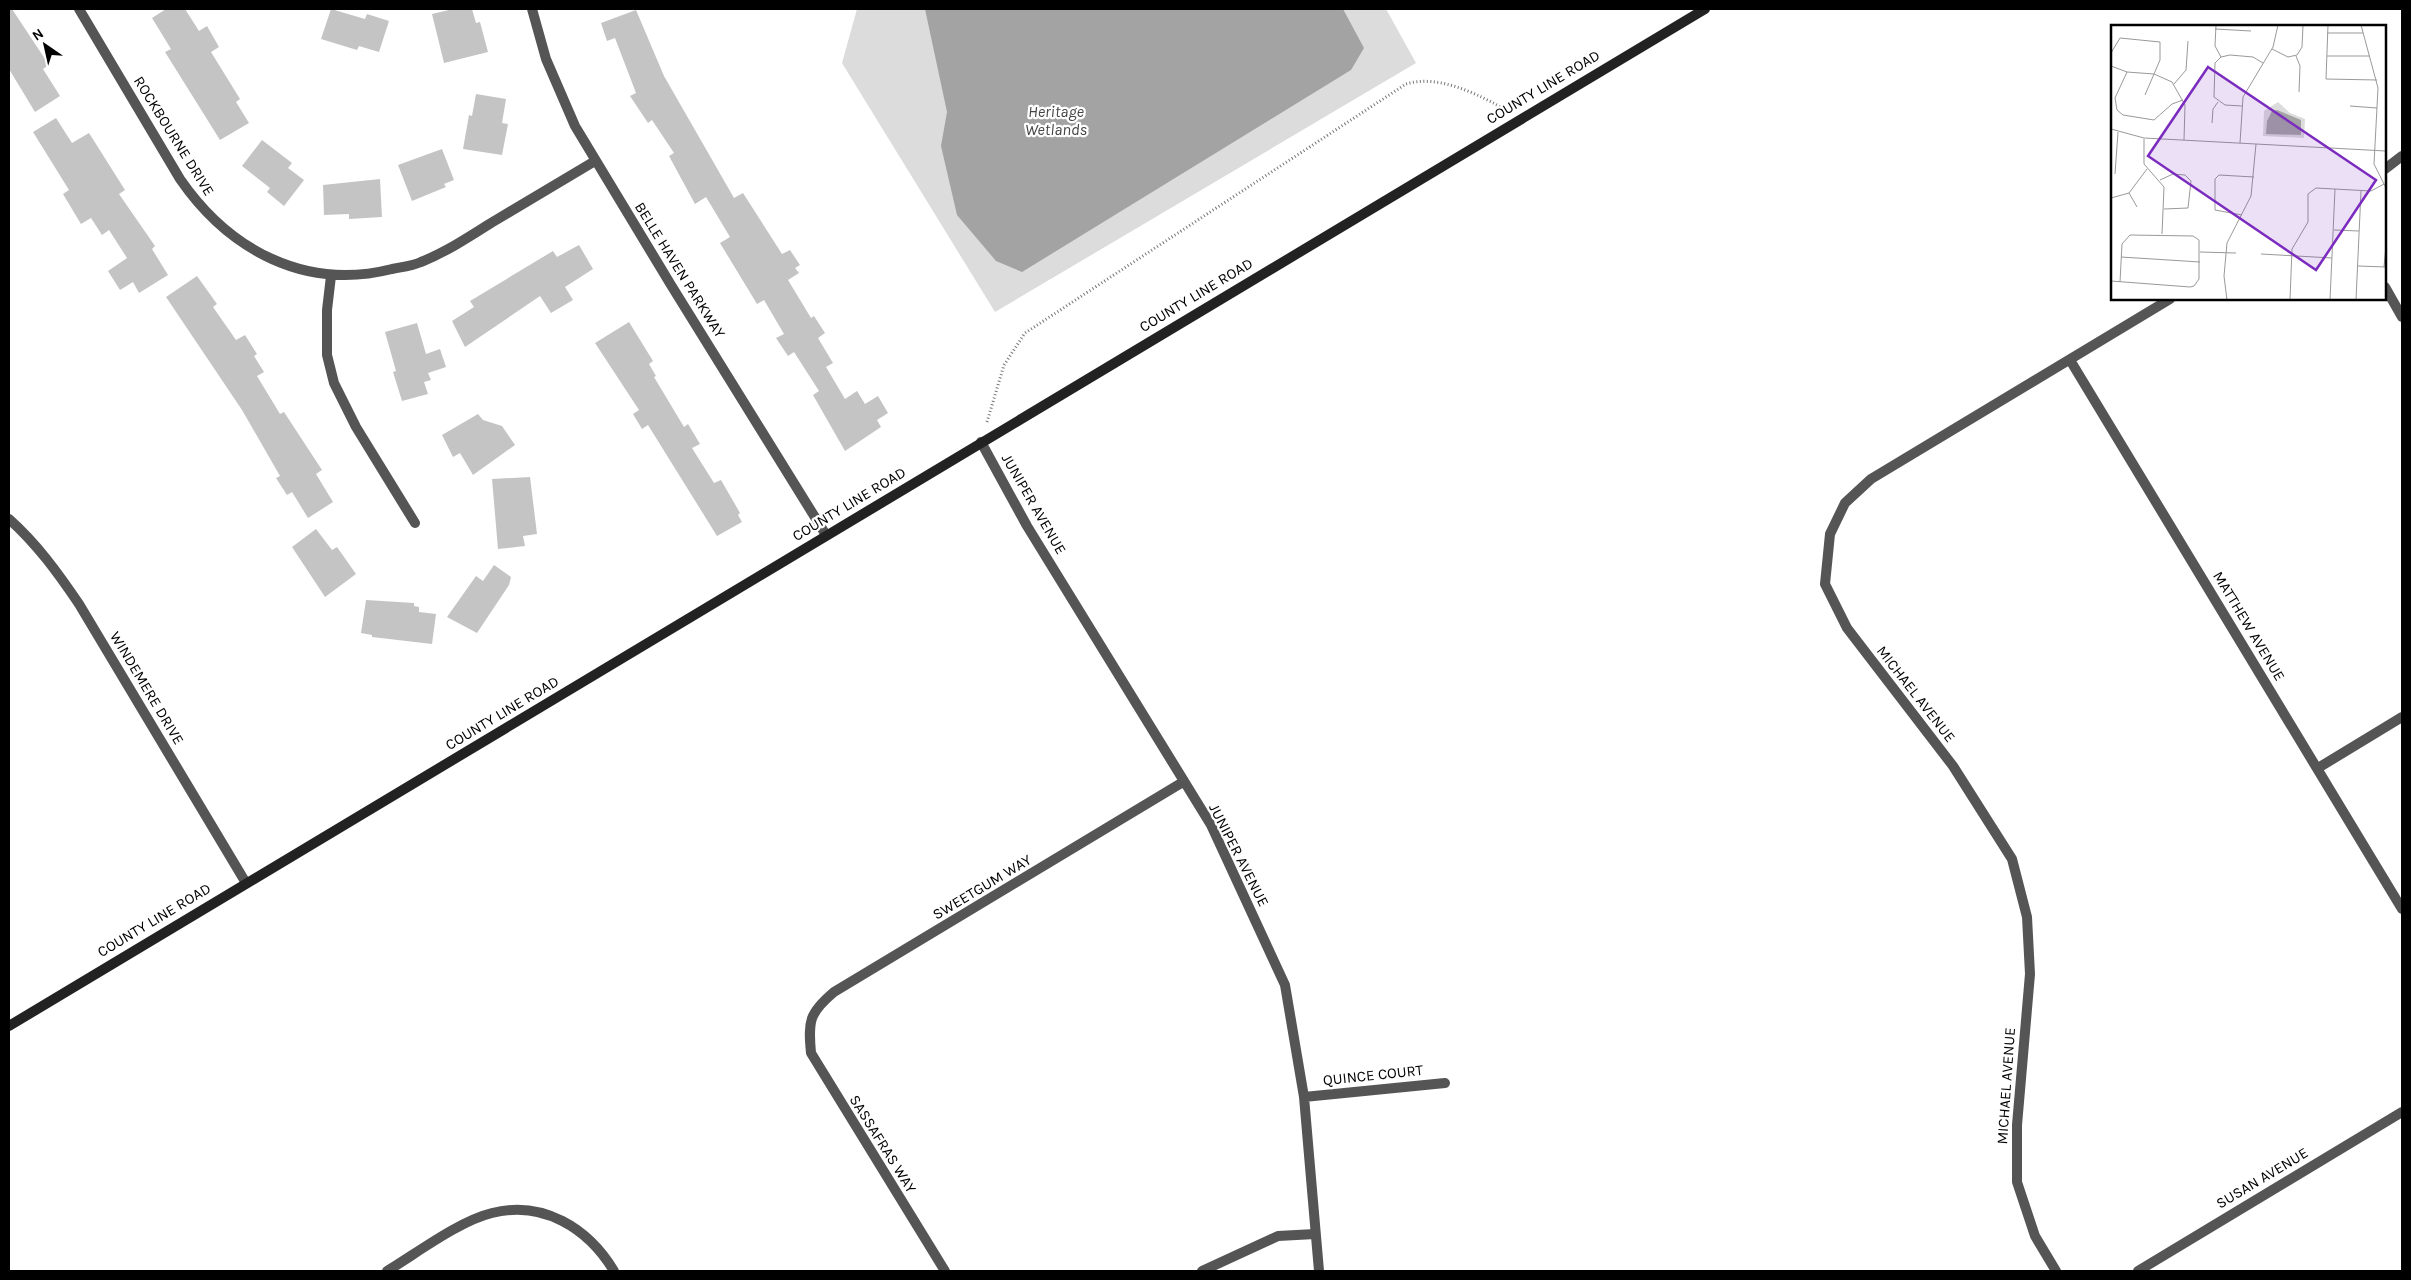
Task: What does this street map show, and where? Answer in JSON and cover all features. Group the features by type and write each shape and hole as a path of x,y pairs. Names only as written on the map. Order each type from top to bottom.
{"main road":[{"name":"COUNTY LINE ROAD","path":"9,1026 1520,118 1705,9"}],"street":[{"name":"ROCKBOURNE DRIVE","path":"80,9 180,179 198,204 220,227 256,252 302,270 331,276 379,272 421,262 465,239 595,160"},
{"name":"BELLE HAVEN PARKWAY","path":"532,9 546,59 576,126 595,160 826,535"},
{"path":"2386,168 2402,156"},
{"path":"331,276 328,310 328,355 334,383 356,427 415,523"},
{"path":"2386,290 2402,316"},
{"name":"MICHAEL AVENUE","path":"2056,1271 2035,1236 2017,1182 2017,1124 2030,974 2027,917 2012,859 1953,766 1847,628 1824,584 1830,534 1845,503 1871,479 2168,300"},
{"name":"MATTHEW AVENUE","path":"2070,360 2402,909"},
{"name":"JUNIPER AVENUE","path":"981,442 1027,526 1210,825 1285,985 1304,1097 1319,1271"},
{"name":"WINDEMERE DRIVE","path":"9,519 52,565 79,604 246,883"},
{"path":"2318,768 2402,717"},
{"name":"SWEETGUM WAY","path":"808,1028 817,1007 834,992 1183,782"},
{"name":"SASSAFRAS WAY","path":"808,1028 811,1053 823,1075 945,1271"},
{"name":"QUINCE COURT","path":"1304,1097 1445,1083"},
{"name":"SUSAN AVENUE","path":"2138,1271 2402,1112"},
{"path":"388,1271 468,1223 492,1213 518,1210 543,1212 568,1222 588,1237 614,1271"},
{"path":"1202,1271 1278,1236 1315,1234"}],"path":[{"path":"981,442 1004,365 1025,334 1406,84 1418,80 1429,80 1482,96 1520,118"}],"shaded area":[{"name":"Heritage Wetlands","path":"857,9 1386,9 1416,63 995,312 842,63"}],"water":[{"name":"Heritage Wetlands","path":"925,9 1343,9 1364,48 1351,70 1022,272 996,261 957,215 941,146 947,112"}],"building":[{"path":"9,9 12,9 49,65 43,69 60,96 35,112 9,69"},
{"path":"166,9 185,9 199,31 207,26 219,47 211,52 240,99 236,102 249,123 220,140 165,52 171,49 152,18"},
{"path":"331,9 365,19 367,14 389,21 379,52 359,46 357,50 321,39"},
{"path":"453,9 472,9 476,23 480,22 488,52 444,63 432,14"},
{"path":"636,10 664,76 734,198 743,193 782,254 790,250 800,265 795,268 799,273 788,280 811,318 814,316 825,333 818,338 833,363 826,367 845,399 857,391 865,404 878,396 888,413 877,420 881,427 845,451 813,395 819,391 794,352 788,356 776,338 784,334 764,300 757,304 720,243 730,237 706,197 695,204 669,156 674,153 652,120 648,123 630,96 636,93 615,38 607,41 601,23"},
{"path":"476,94 506,99 502,123 508,124 502,155 463,149 469,115 472,116"},
{"path":"56,118 72,143 89,133 125,190 119,194 155,246 152,249 168,275 139,293 133,282 120,290 108,271 127,258 109,230 102,235 91,218 81,224 63,194 69,190 33,132"},
{"path":"262,140 292,163 288,168 304,180 284,206 267,192 270,188 242,166"},
{"path":"442,149 454,180 444,184 446,187 412,201 398,165"},
{"path":"380,179 382,217 349,219 349,214 324,215 323,185"},
{"path":"579,245 593,269 565,287 573,300 551,313 540,296 465,347 452,321 474,307 470,301 553,251 557,257"},
{"path":"197,276 217,304 213,307 236,340 245,335 257,354 254,356 264,372 257,376 280,414 284,412 322,470 316,474 333,502 308,518 292,492 287,495 276,478 280,476 242,410 166,297"},
{"path":"629,322 653,361 649,364 656,376 654,377 684,427 688,424 700,444 692,448 714,483 721,480 740,513 738,515 742,522 717,536 648,425 642,429 633,414 639,410 595,343"},
{"path":"417,323 426,354 440,349 446,367 428,373 431,380 424,382 428,394 402,401 393,372 396,371 385,332"},
{"path":"478,414 483,420 502,426 515,445 473,475 460,453 453,457 442,435"},
{"path":"530,477 537,534 523,536 525,546 498,549 492,479"},
{"path":"316,529 332,550 337,547 356,574 325,597 292,547"},
{"path":"494,565 511,577 509,585 477,633 447,617 476,576 483,581"},
{"path":"366,600 414,603 414,606 419,607 419,612 436,614 432,644 372,637 372,635 361,633"}]}
